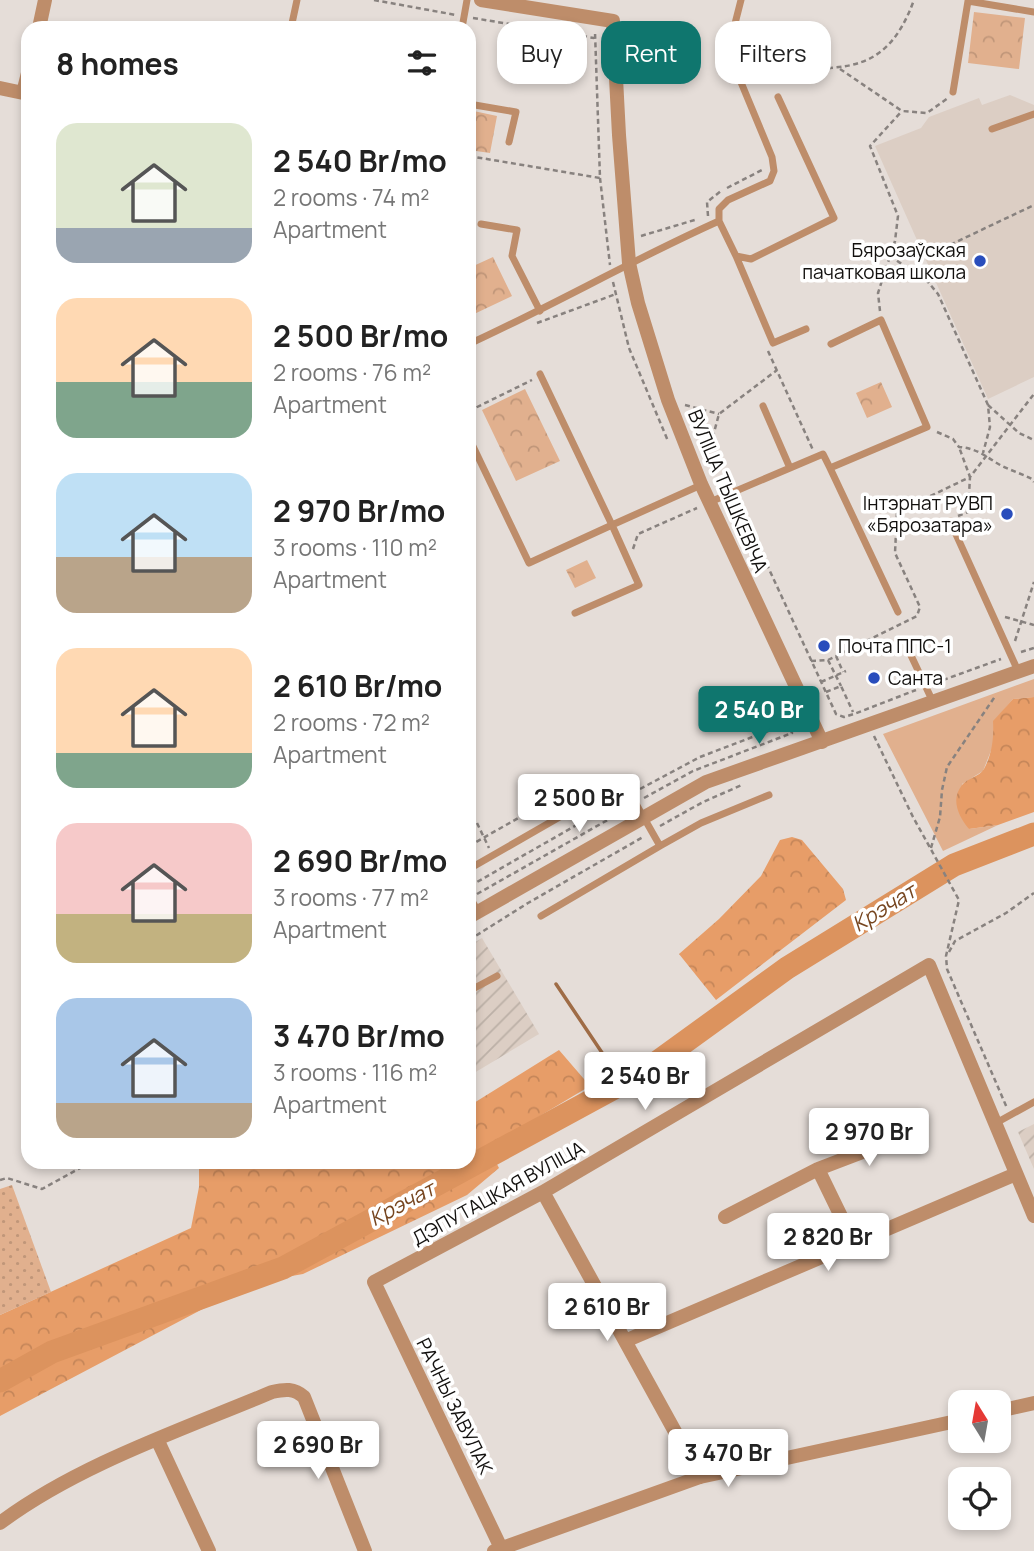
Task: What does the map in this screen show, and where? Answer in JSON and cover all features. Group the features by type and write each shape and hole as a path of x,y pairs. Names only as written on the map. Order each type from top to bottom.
{"street":[{"path":"41,21 46,0"},
{"path":"481,0 596,18"},
{"name":"ВУЛІЦА ТЫШКЕВІЧА","path":"596,18 613,21 629,263 638,303 668,400 699,480 703,505 822,742"},
{"path":"0,88 21,93"},
{"path":"476,914 706,782 822,742 865,718 933,702 1034,666"},
{"path":"929,965 1034,1216"},
{"name":"ДЭПУТАЦКАЯ ВУЛІЦА","path":"374,1282 543,1192 929,965"},
{"path":"725,1217 818,1169 907,1135"},
{"path":"818,1169 854,1243"},
{"path":"625,1340 1016,1174"},
{"path":"543,1192 700,1477"},
{"name":"РАЧНЫ ЗАВУЛАК","path":"374,1282 497,1549"},
{"path":"0,1523 24,1505 64,1483 157,1439 272,1392 290,1389 298,1391 304,1397 365,1551"},
{"path":"1012,1408 1034,1404"},
{"path":"497,1549 529,1545 700,1477 948,1423"},
{"path":"157,1439 209,1551"}],"lane":[{"path":"292,21 297,0"},
{"path":"463,21 467,0"},
{"path":"736,21 741,0"},
{"path":"953,92 968,1 1034,12"},
{"path":"742,84 772,157 774,171 770,181 728,200 719,209 715,223 736,256 773,343 806,329"},
{"path":"736,256 751,259 834,218 778,97"},
{"path":"476,104 516,112 509,142"},
{"path":"992,129 1034,114"},
{"path":"476,341 540,311 629,263 715,223"},
{"path":"481,224 517,230 512,256 540,311"},
{"path":"830,468 927,427 881,320 831,344"},
{"path":"541,374 639,584 575,613"},
{"path":"763,406 790,468"},
{"path":"476,453 529,563 612,525 699,480"},
{"path":"703,505 824,454 898,612"},
{"path":"950,521 993,612 1017,671"},
{"path":"908,647 933,702"},
{"path":"623,781 660,846"},
{"path":"476,865 600,794"},
{"path":"541,916 660,846 732,809 769,795"},
{"path":"476,988 497,976"},
{"path":"995,1123 1034,1102"}],"path":[{"path":"374,0 594,37"},
{"path":"831,68 840,69 866,62 890,43 906,21 914,0"},
{"path":"476,157 600,178 594,37 596,18"},
{"path":"840,69 902,111 927,113 944,102 953,92"},
{"path":"881,320 878,293 895,241 898,216 870,146 902,111"},
{"path":"715,223 708,216 708,202 717,194 766,168 767,161"},
{"path":"935,251 1034,205"},
{"path":"627,237 641,236 708,216"},
{"path":"890,256 928,282 939,293 988,405 990,427 986,454"},
{"path":"531,325 615,293"},
{"path":"699,480 719,414 776,370"},
{"path":"476,407 541,374"},
{"path":"811,660 828,660 917,616 920,607 895,553 897,512 970,477 1034,394"},
{"path":"668,400 719,414"},
{"path":"988,405 1019,433 1034,440"},
{"path":"927,427 953,439 959,447 970,477 968,512"},
{"path":"959,447 986,454 996,463 1034,481"},
{"path":"733,492 836,713 844,717 854,714 865,718 913,817 959,900 946,956 947,969 1010,1115"},
{"path":"629,562 638,534 703,505"},
{"path":"960,510 962,515"},
{"path":"1007,647 1014,643 1034,582"},
{"path":"993,612 1021,624 1034,625"},
{"path":"865,718 926,687 1034,648"},
{"path":"821,682 845,672 836,656"},
{"path":"828,660 854,714"},
{"path":"931,848 940,817 947,767 999,690 998,678"},
{"path":"826,692 841,685"},
{"path":"476,882 700,757 810,715"},
{"path":"788,724 792,733"},
{"path":"476,842 587,779 600,794"},
{"path":"476,935 528,902 703,802 750,781"},
{"path":"929,965 946,956 955,941 1006,913 1034,893"},
{"path":"0,1180 7,1178 42,1189 78,1169"}],"shaded area":[{"name":"Бярозаўская пачатковая школа","path":"1010,95 1034,105 1034,377 988,399 875,146 921,128 929,117 979,98 982,105"},
{"path":"482,938 539,1034 476,1072 476,942"},
{"path":"1034,1124 1034,1169 1018,1132"}],"green space":[{"path":"974,12 1025,18 1019,69 968,63"},
{"path":"476,112 497,116 490,153 476,151"},
{"path":"493,257 512,296 476,313 476,265"},
{"path":"881,382 892,407 867,418 856,393"},
{"path":"525,389 560,461 516,481 482,410"},
{"path":"587,560 596,578 575,588 566,570"},
{"path":"1034,679 1034,697 1013,699 994,721 994,743 983,771 962,784 969,829 998,825 943,851 883,734"},
{"path":"1034,697 1034,812 998,825 969,829 957,808 958,791 964,783 984,769 992,746 993,721 1013,699"},
{"path":"792,837 802,840 843,889 846,900 716,1000 679,954 719,919 761,876 780,840"},
{"path":"559,1050 590,1086 488,1147 499,1168 467,1195 303,1274 252,1283 0,1416 0,1315 191,1228 199,1187 199,1169 476,1169 476,1102"},
{"path":"12,1185 51,1292 0,1315 0,1189"}],"waterway":[{"name":"Крэчат","path":"476,1163 642,1073 787,968 954,865 1034,834"},
{"path":"556,984 623,1084"},
{"name":"Крэчат","path":"0,1381 52,1352 283,1268 465,1169"}],"place":[{"name":"Бярозаўская пачатковая школа","path":"980,261"},
{"name":"Інтэрнат РУВП «Бярозатара»","path":"1007,514"},
{"name":"Почта ППС-1","path":"824,646"},
{"name":"Санта","path":"874,678"}]}
